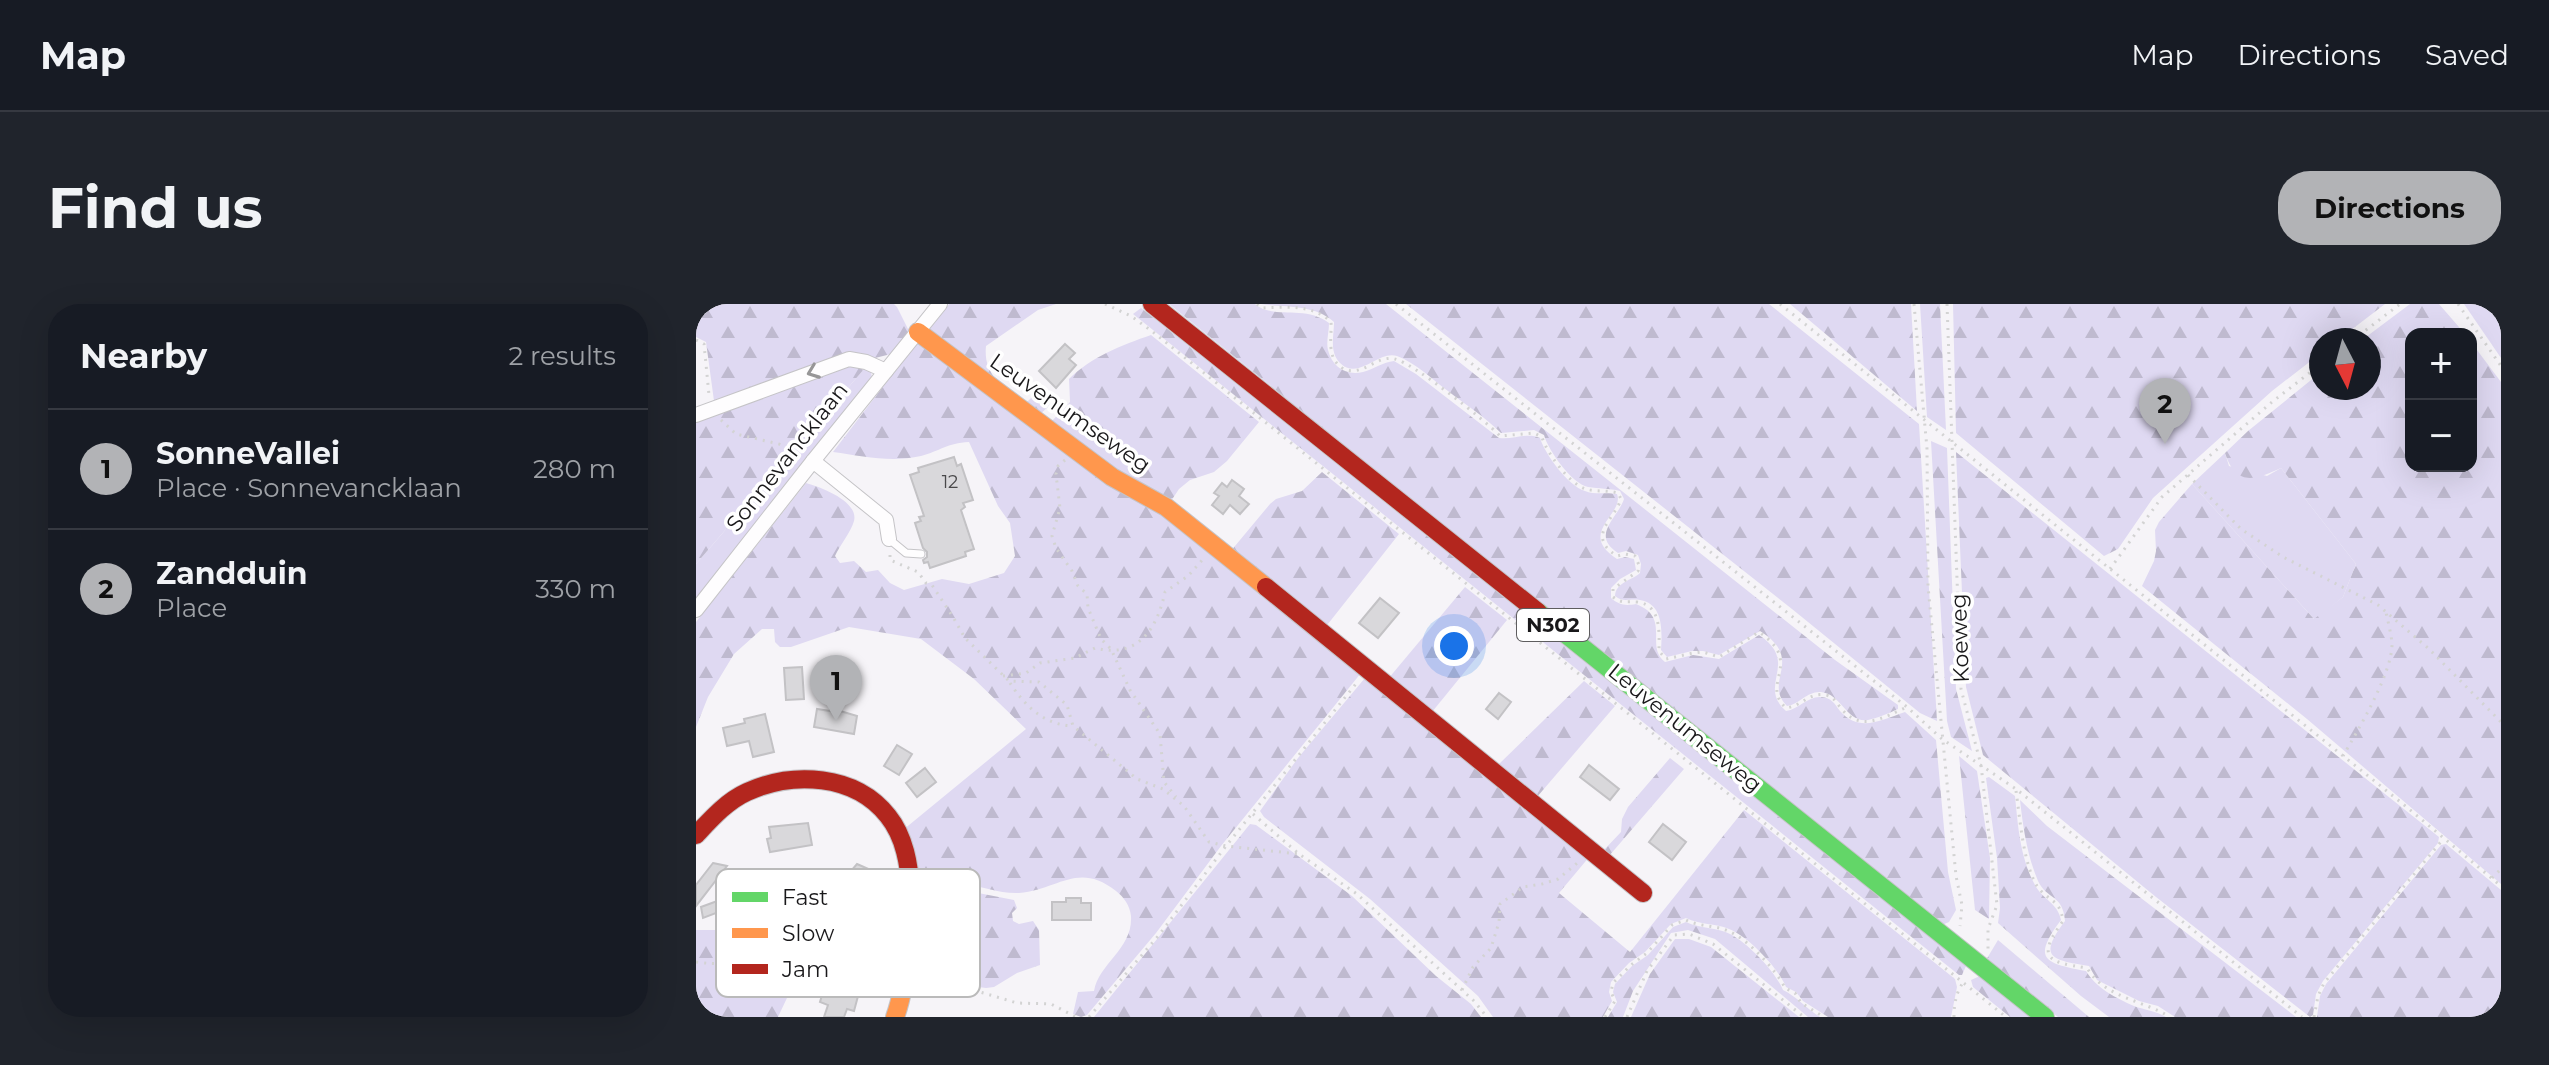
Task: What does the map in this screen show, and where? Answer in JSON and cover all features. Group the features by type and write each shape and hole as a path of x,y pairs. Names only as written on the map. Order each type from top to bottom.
{"street":[{"name":"Sonnevancklaan","path":"696,610 940,304"},
{"name":"Leuvenumseweg","path":"1152,304 2045,1017"},
{"name":"Leuvenumseweg","path":"918,332 1112,477 1166,507 1643,893"},
{"name":"Sonnevancklaan","path":"696,415 849,359 886,371"},
{"path":"813,461 886,520 889,539"},
{"path":"696,835 724,806 749,791 796,778 820,778 848,786 882,807 899,833 908,869"},
{"path":"895,1017 901,997"}],"lane":[{"path":"889,539 906,553 921,554"}],"path":[{"name":"Leuvenumseweg","path":"1105,304 1131,316 1153,332 2006,1017"},
{"path":"1257,304 1262,308 1308,308 1324,315 1331,322 1329,347 1336,362 1343,368 1361,370 1394,358 1417,371 1500,436 1534,433 1542,437 1549,454 1579,485 1586,489 1618,493 1621,499 1619,508 1604,528 1604,541 1617,556 1635,556 1639,565 1638,571 1613,589 1613,597 1619,602 1646,605 1655,613 1659,624 1659,651 1666,659 1703,652 1719,657 1759,632 1777,648 1781,658 1776,692 1780,703 1786,708 1794,707 1812,695 1823,695 1834,698 1851,719 1859,722 1907,707"},
{"path":"1396,304 1907,707 1942,739 2016,789 2302,1017"},
{"path":"1780,304 2501,886"},
{"name":"Koeweg","path":"1914,304 1927,449 1928,586 1956,876 1962,905 1955,945"},
{"name":"Koeweg","path":"1947,304 1961,689 1981,765 1997,905 1988,929 1988,950 1978,963"},
{"path":"2369,328 2400,304"},
{"path":"2458,304 2501,366"},
{"path":"696,340 704,344 709,395 724,425 736,434 779,444 813,461"},
{"path":"2110,569 2162,497 2309,373"},
{"path":"1074,449 1058,466 1060,508 1052,536 1078,586 1087,594 1088,608 1101,639 1111,649 1130,690 1160,734 1164,782 1209,842 1299,854"},
{"path":"2188,475 2241,529 2283,557 2378,605 2429,649 2501,722"},
{"path":"889,539 890,560 918,572 926,583 932,585 965,638 1009,681 1026,705 1048,721 1073,726"},
{"path":"1003,676 1026,673 1040,663 1075,658 1095,648 1127,648 1146,637 1160,616 1165,592 1188,576 1214,546"},
{"path":"2343,756 2372,704 2392,646 2386,612"},
{"path":"1089,1017 1159,935 1368,668"},
{"path":"1009,681 1039,682 1067,705 1073,726 1137,779 1163,789 1181,803"},
{"path":"2016,789 2022,839 2037,886 2058,903 2062,912 2063,921 2050,939 2047,950 2051,959 2061,964 2087,968 2096,982 2170,1017"},
{"path":"1253,814 1299,854 1357,894 1462,990 1487,1017"},
{"path":"2314,1017 2324,983 2444,838"},
{"path":"1462,990 1473,967 1491,948 1499,922 1500,904 1523,887 1558,879 1572,870 1590,850"},
{"path":"2491,879 2501,869"},
{"path":"1605,1017 1615,1001 1611,992 1613,983 1647,953 1672,925 1686,920 1695,925 1729,931 1779,975 1785,988 1795,993 1801,1003 1824,1017"},
{"path":"1627,1017 1647,971 1674,935 1689,934 1713,944 1804,1017"},
{"path":"696,962 716,963"},
{"path":"1954,1017 1959,988"},
{"path":"980,992 1017,1003 1051,1004 1076,1017"}],"green space":[{"path":"696,304 894,304 910,333 891,354 875,358 849,352 714,401 706,342 696,337"},
{"path":"949,304 1056,304 1038,310 986,346 991,373 1002,386 1025,404 1034,395 1041,394 1050,401 1037,417 929,329"},
{"path":"1169,304 1255,304 1271,311 1319,317 1329,323 1328,350 1341,369 1351,373 1363,372 1394,361 1416,374 1499,438 1540,438 1558,469 1578,488 1592,493 1617,494 1618,501 1601,532 1601,541 1617,559 1634,559 1636,570 1611,588 1611,598 1622,604 1636,604 1653,617 1657,648 1665,662 1693,655 1719,659 1759,635 1777,655 1775,692 1786,711 1812,698 1821,697 1828,698 1855,722 1871,723 1905,712 1936,740 1948,872 1956,910 1949,922 1942,925"},
{"path":"1261,304 1386,304 1835,660 1898,705 1898,709 1861,720 1834,698 1821,692 1812,693 1787,706 1779,688 1780,651 1760,631 1719,655 1692,651 1667,657 1661,650 1660,620 1654,607 1640,600 1624,600 1615,596 1621,585 1640,573 1641,564 1638,555 1626,551 1618,553 1606,540 1608,526 1624,499 1620,491 1582,485 1562,466 1544,435 1534,430 1501,433 1404,359 1390,355 1361,367 1347,368 1334,354 1334,322 1326,316 1309,309"},
{"path":"1406,304 1769,304 1919,424 1937,721 1920,713"},
{"path":"1790,304 1911,304 1917,411"},
{"path":"1920,304 1940,304 1946,430 1927,417"},
{"path":"1953,304 2385,304 2354,328 2309,328 2309,362 2272,391 2153,498 2118,549 2104,556 1956,433"},
{"path":"2410,304 2439,304 2460,328 2405,328 2405,472 2477,472 2477,350 2501,382 2501,884 2307,719 2142,586 2154,561 2155,530 2192,484 2314,619 2343,597 2356,564 2281,468 2263,476 2247,478 2235,471 2225,453 2309,382 2309,400 2381,400 2381,328 2378,328"},
{"path":"2464,304 2501,304 2501,358"},
{"path":"1141,308 1966,966 1962,975 1133,314"},
{"path":"1151,335 1259,422 1227,461 1214,472 1190,480 1169,504 1114,474 1052,421 1070,402 1069,379 1078,371 1107,352"},
{"path":"918,341 1165,511 1361,673 1221,846 1156,933 1087,1015 1081,1017 1073,1014 1078,992 1094,991 1102,972 1127,938 1130,928 1129,909 1116,891 1103,882 1079,878 1033,891 1005,892 980,887 980,869 912,869 903,830 1026,729 974,679 921,639 849,627 791,647 780,647 775,642 774,629 762,629 734,654 708,697 696,727 696,622 806,483 845,501 854,514 853,525 835,556 840,563 854,561 866,572 878,570 890,583 904,590 942,579 969,584 1004,573 1015,556 1010,523 998,506 969,442 899,459 833,452"},
{"path":"854,364 865,368 696,564 696,422"},
{"path":"865,368 871,372 872,378 696,599 696,564"},
{"path":"1931,441 1947,448 1956,689 1972,751 1951,737 1947,721"},
{"path":"1956,452 2439,837 2438,843 2323,981 2310,1017 2156,897 1983,755 1966,687"},
{"path":"2225,453 2229,466 2267,476 2281,468 2356,564 2343,597 2315,620 2192,484"},
{"path":"1322,472 1399,534 1324,629 1230,552 1270,504 1302,491"},
{"path":"1465,587 1507,620 1432,712 1388,679"},
{"path":"1374,676 1590,856 1559,893 1630,952 1744,810 1955,979 1957,987 1951,1017 1828,1017 1786,987 1770,963 1745,938 1724,927 1686,918 1671,924 1611,982 1609,992 1612,1001 1603,1017 1493,1017 1478,996 1370,899 1260,811 1298,758 1365,678"},
{"path":"1584,681 1615,706 1537,797 1498,765"},
{"path":"1959,756 1977,771 1990,858 1989,919 1975,910"},
{"path":"1670,758 1684,769 1609,856 1603,851 1621,832 1622,819 1628,807"},
{"path":"1989,777 2015,796 2026,864 2038,890 2053,905 2061,920 2046,944 2047,958 2086,971 2095,983 2114,996 2166,1017 2109,1017 1998,923 1997,858 1986,778"},
{"path":"2020,800 2047,826 2296,1017 2175,1017 2158,1006 2139,1001 2097,980 2089,966 2057,959 2050,949 2065,921 2064,912 2058,901 2038,881 2028,851"},
{"path":"1250,824 1256,825 1352,896 1436,976 1471,1004 1481,1017 1094,1017"},
{"path":"2446,844 2501,890 2501,1017 2317,1017 2320,996 2326,984 2441,845"},
{"path":"980,893 1014,900 1017,908 1012,913 1013,921 1019,924 1033,921 1039,930 1040,965 986,988 980,987"},
{"path":"1686,922 1737,938 1768,967 1783,990 1820,1017 1808,1017 1715,939 1688,930 1671,933 1633,991 1623,1017 1608,1017 1617,1002 1613,992 1615,984 1648,955 1673,927"},
{"path":"696,930 716,930 716,997 787,997 778,1017 696,1017"},
{"path":"1675,939 1689,939 1711,947 1799,1017 1631,1017 1650,974"},
{"path":"1998,940 2089,1017 2058,1017 1986,960"},
{"path":"1980,976 2032,1017 2010,1017 1973,987 1971,980"}],"building":[{"path":"1065,344 1075,353 1069,359 1076,365 1056,388 1039,371"},
{"path":"954,457 957,466 961,464 973,500 963,503 965,507 961,510 974,549 965,552 966,556 930,568 928,562 924,563 923,560 927,552 915,523 924,516 910,475 919,472 918,468"},
{"path":"1232,480 1244,489 1239,496 1249,504 1240,514 1230,505 1223,514 1212,505 1219,496 1214,493 1222,483 1227,487"},
{"path":"1380,598 1399,613 1378,638 1359,623"},
{"path":"802,667 804,699 786,700 784,668"},
{"path":"1499,693 1511,702 1498,719 1486,709"},
{"path":"830,708 857,716 854,734 814,727 817,709 830,711"},
{"path":"765,714 774,752 753,757 749,741 727,746 723,728"},
{"path":"897,745 912,754 899,775 884,766"},
{"path":"1589,765 1619,789 1610,800 1580,777"},
{"path":"925,768 936,782 917,797 906,783"},
{"path":"808,823 812,845 770,852 767,839 771,838 769,827"},
{"path":"1663,824 1686,842 1672,860 1649,842"},
{"path":"713,863 727,866 716,869 716,880 696,906 696,885"},
{"path":"1066,898 1081,898 1081,903 1091,903 1091,920 1052,920 1052,902 1066,902"},
{"path":"716,901 716,913 703,918 701,907"},
{"path":"822,997 858,997 854,1011 847,1009 844,1017 824,1017 828,1005 820,1002"}],"traffic: fast":[{"path":"1538,612 2045,1017"}],"traffic: slow":[{"path":"918,332 1112,477 1166,507 1266,587"},
{"path":"895,1017 901,997"}],"traffic: jam":[{"path":"1152,304 1538,612"},
{"path":"1266,587 1643,893"},
{"path":"696,835 733,800 747,792 784,781 822,780 859,792 888,816 898,833 909,869"}],"place":[{"name":"Zandduin","path":"2165,444"},
{"name":"SonneVallei","path":"836,721"}]}
